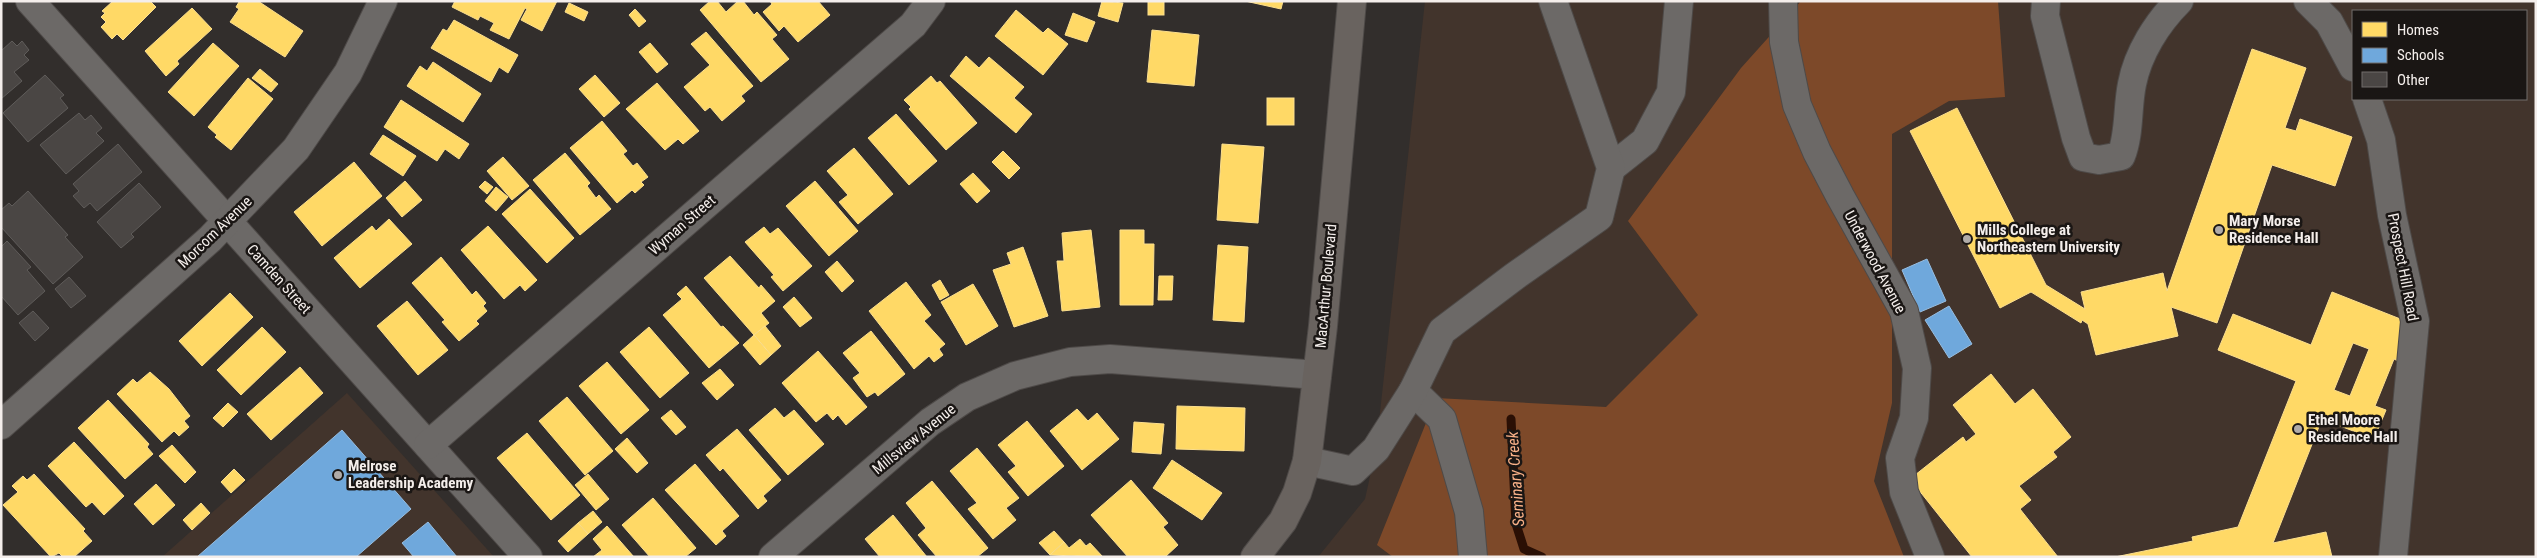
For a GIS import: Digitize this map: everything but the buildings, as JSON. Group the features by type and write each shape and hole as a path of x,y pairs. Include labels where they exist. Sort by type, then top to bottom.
{"main road":[{"name":"MacArthur Boulevard","path":"1255,557 1283,521 1298,493 1307,461 1317,376 1352,1"}],"street":[{"name":"Camden Street","path":"30,1 528,557"},
{"name":"Morcom Avenue","path":"1,425 227,222 296,149 348,73 383,1"},
{"name":"Wyman Street","path":"428,445 913,25 931,1"},
{"path":"1307,461 1353,471 1376,449 1413,391 1442,332 1515,276 1600,217 1611,168 1553,1"},
{"path":"1611,168 1645,142 1671,92 1679,1"},
{"name":"Underwood Avenue","path":"1783,1 1784,42 1797,105 1817,152 1904,311 1917,368 1914,418 1900,458 1904,492 1930,557"},
{"path":"2046,1 2045,16 2076,138 2083,157 2099,160 2121,156 2125,145 2132,83 2147,44 2164,16 2179,1"},
{"path":"2308,1 2329,22 2352,65"},
{"name":"Prospect Hill Road","path":"2367,100 2381,140 2392,215 2415,320 2393,557"},
{"name":"Millsview Avenue","path":"773,557 930,422 967,397 1015,376 1070,362 1110,359 1317,376"},
{"path":"1413,391 1442,418 1470,512 1473,557"}],"shaded area":[{"name":"Mills College at Northeastern University","path":"1425,1 2536,1 2536,557 1318,557 1365,499 1376,449"},
{"path":"1801,1 1998,1 2005,97 1949,101 1892,134 1892,403 1874,481 1904,557 1393,557 1377,545 1436,398 1606,407 1698,315 1628,221 1741,68"},
{"name":"Melrose Leadership Academy","path":"347,393 494,557 162,557"}],"waterway":[{"name":"Seminary Creek","path":"1511,419 1516,524 1524,549 1542,557"}],"place":[{"name":"Mary Morse Residence Hall","path":"2219,230"},
{"name":"Mills College at Northeastern University","path":"1967,239"},
{"name":"Ethel Moore Residence Hall","path":"2298,429"},
{"name":"Melrose Leadership Academy","path":"338,475"}]}
